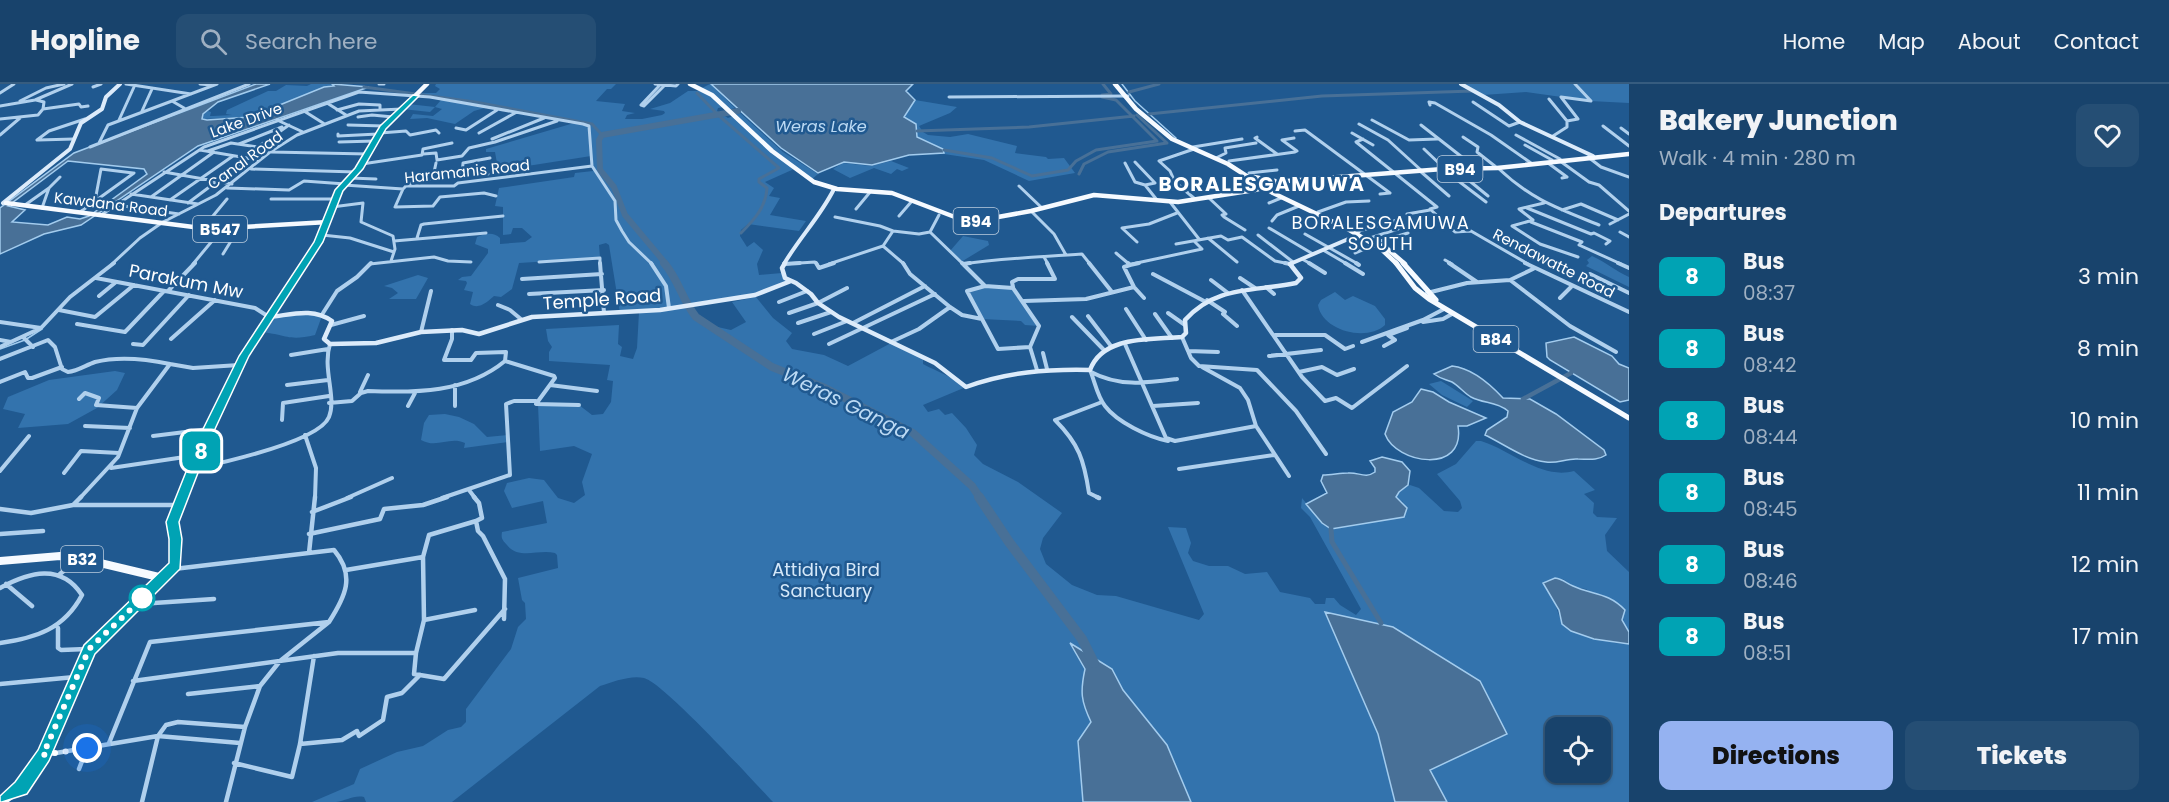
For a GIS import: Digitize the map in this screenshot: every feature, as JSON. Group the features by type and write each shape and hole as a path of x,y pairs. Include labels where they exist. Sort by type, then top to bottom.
{"main road":[{"path":"2,802 21,788 43,755 89,649 176,566 176,539 173,522 209,429 239,365 322,235 334,199 362,164 384,126 427,84"},
{"name":"B94","path":"690,84 704,89 794,168 818,183 834,189 890,193 939,215 972,221 1031,211 1096,195 1170,202 1247,191 1277,182 1445,169 1496,168 1552,160 1629,154"},
{"name":"B84","path":"1117,84 1124,96 1166,135 1229,161 1251,176 1260,186 1358,232 1400,258 1427,293 1455,313 1629,416"},
{"name":"B84","path":"1217,157 1251,176"},
{"path":"1251,176 1277,182 1274,192"},
{"path":"1251,176 1260,186"},
{"name":"B84","path":"1274,192 1281,198 1371,238 1390,256 1419,291 1452,314 1558,374"},
{"name":"Kawdana Road","path":"2,204 203,228 222,229 328,222"},
{"name":"B32","path":"0,561 60,556 79,558 163,578"}],"street":[{"path":"0,93 14,84"},
{"path":"14,104 46,88 64,84"},
{"path":"0,106 35,100 72,84"},
{"path":"93,87 101,84"},
{"path":"74,140 37,140 49,131 85,119 102,109 106,97 120,84"},
{"path":"126,84 191,94"},
{"path":"200,84 213,86"},
{"path":"99,143 107,126 217,84"},
{"path":"90,147 249,84"},
{"path":"655,84 676,86 678,84"},
{"path":"1461,84 1499,105 1520,122 1590,156 1606,170 1628,176"},
{"path":"1567,121 1578,119 1561,97 1591,101 1575,84"},
{"path":"662,85 644,106 641,105 662,85"},
{"path":"119,121 134,87"},
{"path":"142,112 152,89"},
{"name":"Lake Drive","path":"99,215 199,150 277,120 366,91 416,96"},
{"path":"416,96 589,126 592,166 615,201 616,220 629,242 655,267 666,286 671,308"},
{"path":"949,97 1124,96"},
{"path":"1549,99 1567,121 1567,127 1552,136"},
{"path":"35,100 44,102 43,110"},
{"path":"172,101 184,109"},
{"path":"1430,105 1429,102 1435,103 1491,135 1531,163"},
{"path":"1473,102 1509,126 1520,122"},
{"path":"326,103 346,115"},
{"path":"0,119 36,116 43,110 79,104 81,107 88,105"},
{"path":"337,110 368,104 380,105 380,109"},
{"name":"Canal Road","path":"0,347 25,339 41,328 58,309 120,258 140,238 163,222 226,188 270,152 304,132 346,115 380,109 402,109"},
{"path":"456,128 466,130 498,109"},
{"path":"303,111 323,123"},
{"path":"479,133 515,113"},
{"path":"358,117 372,115 393,117"},
{"path":"0,135 21,117"},
{"path":"492,139 544,118"},
{"path":"2,204 66,153 85,119"},
{"path":"277,120 304,132"},
{"path":"362,164 423,154 436,153 438,160 462,156 469,148 495,142 560,120"},
{"path":"1372,120 1409,140 1437,139"},
{"path":"1359,124 1388,140 1449,196"},
{"path":"208,151 231,143 258,147 289,125"},
{"path":"239,144 289,125"},
{"path":"348,125 384,126"},
{"path":"1421,125 1476,168"},
{"path":"1603,126 1629,147"},
{"path":"1621,128 1629,134"},
{"path":"339,142 406,131 410,135 436,130 439,133"},
{"path":"1295,131 1305,130 1389,193 1380,194"},
{"path":"1352,132 1373,145"},
{"path":"338,134 338,136 377,136"},
{"path":"1516,135 1559,160 1589,182 1599,185 1629,213 1610,224"},
{"path":"1257,137 1255,138 1277,154"},
{"path":"1463,137 1478,147 1477,152 1519,188 1544,203 1599,225"},
{"path":"1229,161 1297,152 1282,140 1294,138"},
{"path":"1196,200 1175,182 1170,171 1159,161 1193,148 1242,139"},
{"path":"1363,139 1356,142 1396,174"},
{"path":"423,154 423,149 452,143"},
{"path":"1217,157 1226,153 1225,148 1256,143"},
{"path":"1525,146 1552,160"},
{"path":"1424,149 1486,202"},
{"path":"199,150 259,160"},
{"path":"151,197 214,152"},
{"path":"270,152 368,154"},
{"path":"170,200 233,156"},
{"path":"188,203 248,158"},
{"path":"462,176 463,163 490,158"},
{"path":"1545,161 1567,177 1562,178"},
{"path":"1125,164 1135,182 1145,185 1156,182 1135,162"},
{"path":"433,178 436,163"},
{"name":"Haramanis Road","path":"346,182 404,188 454,186 458,183 592,166"},
{"path":"250,168 356,172"},
{"path":"79,212 134,173 101,169 94,201"},
{"path":"1455,169 1488,196"},
{"path":"1251,176 1277,170"},
{"path":"163,172 232,184"},
{"path":"488,174 416,180 404,188 395,207 435,206 440,197 484,193 496,196"},
{"name":"Rendawatte Road","path":"1396,174 1416,194 1437,207 1431,209 1455,232 1471,231 1533,268 1629,312"},
{"path":"24,206 60,177"},
{"path":"226,188 291,190 304,181 346,182 376,179"},
{"path":"1145,185 1157,201"},
{"path":"1019,186 1043,208"},
{"path":"42,208 49,188"},
{"path":"834,189 821,215 796,243 783,264 782,274 807,291 831,312 935,363 966,387 992,378 1047,369 1091,371 1124,384 1177,379"},
{"path":"856,209 872,190"},
{"path":"131,194 198,204"},
{"path":"1209,198 1226,214 1222,215 1224,217 1245,230"},
{"path":"1269,203 1281,198"},
{"path":"203,228 227,199"},
{"path":"271,199 334,199"},
{"path":"899,216 912,201"},
{"path":"1318,212 1338,204 1370,201"},
{"path":"1170,202 1199,239"},
{"path":"332,207 363,203 361,222 391,233 394,241 391,261"},
{"path":"1531,222 1533,220 1519,210 1544,203"},
{"path":"1562,210 1581,204 1618,219"},
{"path":"115,205 179,214"},
{"path":"1272,221 1277,215 1299,206"},
{"path":"1526,207 1591,234 1593,232 1610,241 1606,244"},
{"path":"1407,214 1431,209"},
{"path":"1031,211 1054,234 1066,255"},
{"path":"1137,242 1122,228 1149,224 1177,213"},
{"path":"417,238 421,225 424,224 474,215 503,216"},
{"path":"930,232 939,215"},
{"path":"835,217 894,231 919,234 930,232"},
{"path":"1176,244 1221,236 1228,240 1244,237 1275,261 1291,263 1330,247 1358,232 1397,220"},
{"path":"1578,257 1540,244 1512,226 1531,222 1582,242 1579,244 1629,268"},
{"path":"223,254 239,228"},
{"path":"1269,228 1313,254"},
{"path":"76,324 124,332 166,290 186,275 222,229"},
{"path":"1371,238 1398,229"},
{"path":"783,264 815,262 819,268 883,246 894,231"},
{"path":"930,232 985,286"},
{"path":"1620,232 1629,237"},
{"path":"394,241 486,233"},
{"path":"1355,253 1376,243 1408,233"},
{"path":"1305,234 1359,265"},
{"path":"322,235 350,238 394,252"},
{"path":"1256,426 1163,441 1109,411 1102,402 1091,371 1091,361 1103,349 1111,346 1182,337 1186,333 1185,325 1188,315 1206,300 1242,290 1290,285 1301,280 1291,263 1258,235"},
{"path":"1208,238 1237,262"},
{"path":"1144,298 1134,286 1124,267 1202,249 1194,241"},
{"path":"883,246 950,307 962,315 982,320"},
{"path":"1323,250 1363,274"},
{"path":"1116,253 1130,265"},
{"path":"963,264 997,259 1012,260 1082,254 1112,292"},
{"path":"323,313 337,291 357,278 371,263 434,257 448,261 471,262"},
{"path":"1037,370 1030,347 1040,329 1013,288 1012,282 1018,279 1054,279 1044,257"},
{"path":"538,262 600,258 603,274 604,313"},
{"path":"1302,259 1325,273"},
{"path":"1444,260 1477,283"},
{"path":"1427,293 1477,283 1510,280 1533,268"},
{"path":"522,279 603,274"},
{"path":"1153,274 1206,300 1225,312 1223,314 1237,326"},
{"path":"1590,274 1629,293"},
{"name":"Parakum Mw","path":"95,278 255,308 268,317"},
{"path":"1240,278 1255,288"},
{"path":"1211,279 1228,293"},
{"path":"1510,280 1570,326 1616,352"},
{"name":"Temple Road","path":"329,347 376,343 421,332 452,330 479,334 538,316 671,308 715,302 755,295 791,281"},
{"path":"99,296 116,282"},
{"path":"58,309 95,317 134,285"},
{"path":"814,334 850,322 925,286"},
{"path":"1013,288 985,286 967,291 999,350 1030,347"},
{"path":"1023,301 1086,299 1134,286"},
{"path":"1266,287 1274,294"},
{"path":"1560,298 1571,287"},
{"path":"789,313 818,303 847,288"},
{"path":"529,294 604,290"},
{"path":"1242,290 1299,372 1325,401 1336,398 1352,408 1407,366"},
{"path":"421,332 431,291"},
{"path":"779,303 807,291"},
{"path":"133,344 143,345 190,294"},
{"path":"829,344 935,294"},
{"path":"171,339 216,300"},
{"path":"498,305 510,310 522,320"},
{"path":"1199,305 1206,310"},
{"path":"891,343 920,329 950,307"},
{"path":"1126,309 1146,340"},
{"path":"1362,342 1424,320 1444,309"},
{"path":"193,469 254,455 287,444 329,419 326,362 329,347 324,339 332,321 323,313 313,312 268,317"},
{"path":"798,323 831,312"},
{"path":"1167,313 1185,325"},
{"path":"1155,314 1172,338"},
{"path":"1384,346 1395,340 1388,335 1426,321 1446,318 1452,314"},
{"path":"330,325 364,316"},
{"path":"1088,316 1111,346"},
{"path":"1072,318 1103,349"},
{"path":"0,322 41,328"},
{"path":"329,403 352,400 368,391 415,393 455,385 488,375 505,361 506,352 476,353 471,360 444,360 452,339 452,330"},
{"path":"1275,335 1323,334 1345,349 1353,346"},
{"path":"1182,337 1194,362 1244,392 1248,399 1249,415 1289,476"},
{"path":"25,339 33,347"},
{"path":"0,340 12,342"},
{"path":"0,359 48,340 56,346 62,367 66,372 73,372 84,366 114,359 149,360 193,368 239,365"},
{"path":"1125,344 1166,438 1170,441"},
{"path":"291,355 329,347"},
{"path":"1269,356 1321,350"},
{"path":"1188,351 1218,352"},
{"path":"1043,353 1047,369"},
{"path":"505,361 554,376 555,378 536,401"},
{"path":"73,505 110,468 119,453 137,408 170,364"},
{"path":"1199,366 1257,370 1296,411 1326,454"},
{"path":"0,382 25,372 28,378 32,378 62,367"},
{"path":"1299,372 1322,367 1337,375 1354,369"},
{"path":"361,393 368,375"},
{"path":"287,385 328,380"},
{"path":"455,385 455,406"},
{"path":"549,385 597,391"},
{"path":"79,399 88,392 99,398 96,405 137,408"},
{"path":"408,406 415,393"},
{"path":"282,420 283,403 329,396"},
{"path":"309,534 380,519 384,509 423,505 510,475 506,404 514,401 536,401 538,405 579,405"},
{"path":"1099,498 1089,493 1085,468 1072,437 1055,420 1102,402"},
{"path":"1153,406 1198,403"},
{"path":"85,426 130,428"},
{"path":"153,436 209,429"},
{"path":"305,435 316,468 309,553"},
{"path":"0,471 29,436"},
{"path":"64,473 81,451 119,453"},
{"path":"110,468 200,454"},
{"path":"1179,469 1274,455"},
{"path":"312,512 392,478"},
{"path":"469,489 482,511 483,518 429,535 423,557 424,620 416,653 414,674 444,679 505,609"},
{"path":"0,509 32,513 73,505 179,505"},
{"path":"476,521 478,531 483,536 505,579 504,619"},
{"path":"0,534 43,531"},
{"path":"173,569 334,550 346,570 347,588 329,622 280,661 260,686 234,763 226,802"},
{"path":"346,570 423,557"},
{"path":"60,574 79,558"},
{"path":"0,588 22,577 45,573 60,574 77,584 82,595 76,609 58,628 40,636 0,643"},
{"path":"6,584 32,606"},
{"path":"135,604 214,599"},
{"path":"424,620 475,610"},
{"path":"109,743 150,642 329,622"},
{"path":"58,628 58,648 61,650 89,649"},
{"path":"133,681 338,653 416,653"},
{"path":"234,763 292,777 300,744 314,656"},
{"path":"300,744 342,740 357,731 359,736 368,731 383,720 387,697 402,693 420,675"},
{"path":"0,684 75,677"},
{"path":"188,694 260,686"},
{"path":"142,802 158,736 166,725 178,722 245,727"},
{"path":"43,755 158,736 240,743"},
{"path":"79,769 87,748"}],"green space":[{"path":"334,84 250,117 202,119 203,114 208,111 211,112 210,116 232,115 226,114 227,110 286,85 307,86"},
{"name":"Attidiya Bird Sanctuary","path":"436,84 616,84 611,89 607,89 596,101 625,104 622,111 635,113 627,115 625,119 642,119 662,115 664,111 650,109 670,103 688,91 706,91 702,88 710,84 735,108 728,110 724,107 718,108 717,111 728,118 740,113 783,152 818,174 811,180 794,169 765,182 774,188 769,196 780,198 770,215 806,221 799,231 748,224 741,230 740,236 747,247 754,242 763,250 757,264 759,275 782,273 788,281 772,290 687,306 691,312 706,323 731,330 746,322 732,302 756,297 773,318 792,333 786,341 792,349 824,355 848,366 891,343 923,359 923,364 961,383 966,387 923,405 928,412 939,409 945,415 952,413 977,445 974,455 983,464 1018,482 1062,513 1043,538 1040,549 1046,564 1072,585 1097,595 1116,596 1199,620 1204,614 1168,527 1186,528 1191,543 1188,553 1193,561 1209,566 1228,566 1245,574 1267,572 1280,592 1310,598 1315,604 1325,604 1326,598 1334,598 1340,605 1356,615 1361,609 1310,517 1301,508 1302,498 1322,523 1332,529 1404,517 1403,502 1396,498 1399,492 1410,485 1419,488 1444,511 1458,512 1462,508 1460,501 1437,474 1456,464 1476,441 1492,445 1538,468 1562,473 1574,471 1595,490 1584,494 1594,503 1593,513 1597,517 1617,518 1605,535 1607,551 1629,572 1629,632 1624,626 1623,617 1586,589 1573,587 1563,579 1545,587 1552,595 1562,624 1615,643 1629,644 1629,802 1447,802 1429,770 1325,613 1378,734 1395,802 1191,802 1167,745 1123,690 1112,669 1071,645 1085,669 1083,696 1091,722 1078,741 1083,802 773,802 670,697 644,678 633,677 600,686 452,802 366,802 364,797 353,797 336,802 312,802 354,784 360,769 397,752 423,746 448,730 461,727 466,722 466,709 511,649 518,627 526,619 525,603 522,600 518,578 558,568 555,553 517,552 503,540 502,532 547,523 543,501 512,508 504,491 507,483 529,478 544,480 558,498 574,503 585,495 582,482 592,454 574,446 540,451 538,405 579,405 592,415 603,414 611,402 613,381 607,380 610,365 549,361 549,352 552,347 548,341 546,329 619,325 618,344 622,347 620,356 633,359 637,348 639,312 620,313 609,245 606,243 599,245 600,258 519,263 512,289 501,297 494,296 480,306 470,304 473,292 464,290 466,281 458,280 471,276 488,253 488,249 475,244 477,237 494,234 500,238 500,244 525,242 532,237 522,228 513,228 511,234 503,235 503,207 495,206 499,188 574,177 575,173 593,171 591,156 521,167 517,164 513,168 498,169 495,152 486,152 486,149 574,123 488,107 474,111 455,124 427,118 410,119 413,114 433,116 442,109 435,107 441,100 416,96 419,93 436,93 440,89 435,86"},
{"path":"1461,84 1629,84 1629,103 1590,101 1526,92 1483,95"},
{"path":"915,100 957,107 950,113 919,126 928,135 950,137 968,134 1017,146 1015,153 1048,159 1064,158 1075,173 1029,181 984,160 944,154 943,149 917,137 913,122 904,117"},
{"path":"408,104 435,107 430,112 402,109"},
{"path":"891,161 909,168 902,171 897,169 891,174 874,168 850,178 833,169 843,163 871,166"},
{"path":"963,236 988,241 989,245 961,262 950,251"},
{"path":"1592,256 1629,277 1629,287 1586,266 1589,263 1587,260"},
{"path":"418,275 428,278 416,299 389,299 398,293 384,286"},
{"path":"1013,288 1039,326 1025,325 1021,321 982,319 968,294 970,289"},
{"path":"1335,292 1345,300 1353,296 1375,306 1385,319 1385,325 1368,333 1346,331 1336,327 1321,314 1318,305 1321,300"},
{"path":"323,313 315,335 291,337 258,332 269,317"},
{"path":"115,371 125,373 117,390 97,408 68,424 18,428 25,414 3,409 8,397 49,380"},
{"path":"1441,381 1473,401 1467,407 1442,395 1429,384"},
{"path":"445,414 474,424 487,437 508,435 508,442 464,448 465,443 459,441 432,443 421,440 424,423 429,415"}],"water":[{"path":"256,84 270,84 218,102 203,114 202,119 250,117 324,87 334,86 332,84 369,87 198,146 81,225 44,234 0,254 0,208 74,153","holes":["68,161 144,169 147,174 89,216 80,219 67,217 48,225 12,222 25,210 8,206"]},
{"name":"Weras Lake","path":"711,84 913,84 906,91 915,100 904,117 916,124 917,137 943,149 944,153 909,155 872,165 844,162 818,173 781,148"},
{"path":"1574,337 1612,356 1619,364 1629,368 1629,400 1620,402 1547,357 1546,343"},
{"path":"1452,366 1466,370 1480,378 1503,398 1530,399 1556,414 1604,450 1606,455 1596,459 1538,461 1485,435 1487,430 1507,417 1508,411 1471,397 1452,382 1434,374"},
{"path":"1421,389 1433,392 1449,402 1486,418 1467,426 1458,426 1458,442 1452,452 1441,458 1429,460 1415,458 1392,444 1385,434 1393,412 1412,402"},
{"path":"1382,457 1402,462 1410,471 1408,485 1396,497 1407,508 1404,517 1331,529 1322,523 1306,504 1327,493 1321,481 1323,475 1371,474 1375,472 1375,468 1370,461"},
{"path":"1555,578 1619,604 1625,610 1622,620 1629,632 1629,644 1594,639 1571,631 1562,624 1559,610 1543,583"},
{"path":"1325,612 1393,627 1480,681 1507,734 1430,770 1447,802 1395,802 1378,734"},
{"path":"1070,643 1112,669 1123,690 1167,745 1191,802 1083,802 1078,741 1091,722 1082,696 1085,669"}],"waterway":[{"path":"1102,95 1111,94 1103,84"},
{"path":"1122,84 1135,101 1176,138"},
{"path":"1129,92 1159,84"},
{"path":"364,87 475,102 592,124 602,135"},
{"path":"1149,114 1322,96 1473,91"},
{"path":"697,93 717,114 779,168 759,179 759,182 767,188 766,195 755,218 741,233"},
{"path":"1102,97 1116,100 1132,116"},
{"name":"Weras Ganga","path":"666,264 625,215 614,187 600,170 599,140 602,135 738,111"},
{"path":"1079,174 1084,164 1108,152 1167,143 1137,115"},
{"path":"917,131 1029,127 1132,116"},
{"path":"944,150 992,158 1032,176 1068,170 1076,161 1096,150 1157,141 1132,116"},
{"name":"Weras Ganga","path":"664,263 696,317 772,367 825,388 913,433 972,486 980,498"},
{"path":"0,349 25,340 42,329"},
{"path":"1523,399 1571,373"},
{"name":"Weras Ganga","path":"979,497 1009,542 1082,639 1094,663"},
{"path":"1331,529 1332,542 1381,623"}],"bus line":[{"name":"8","path":"2,802 21,788 43,755 89,649 176,566 176,539 173,522 226,391 258,332 318,242 339,190 366,159 378,134 416,96"}],"district":[{"name":"BORALESGAMUWA","path":"1262,184"},
{"name":"BORALESGAMUWA SOUTH","path":"1381,232"}],"route":[{"path":"87,748 43,755 89,649 148,593 142,598"}]}
